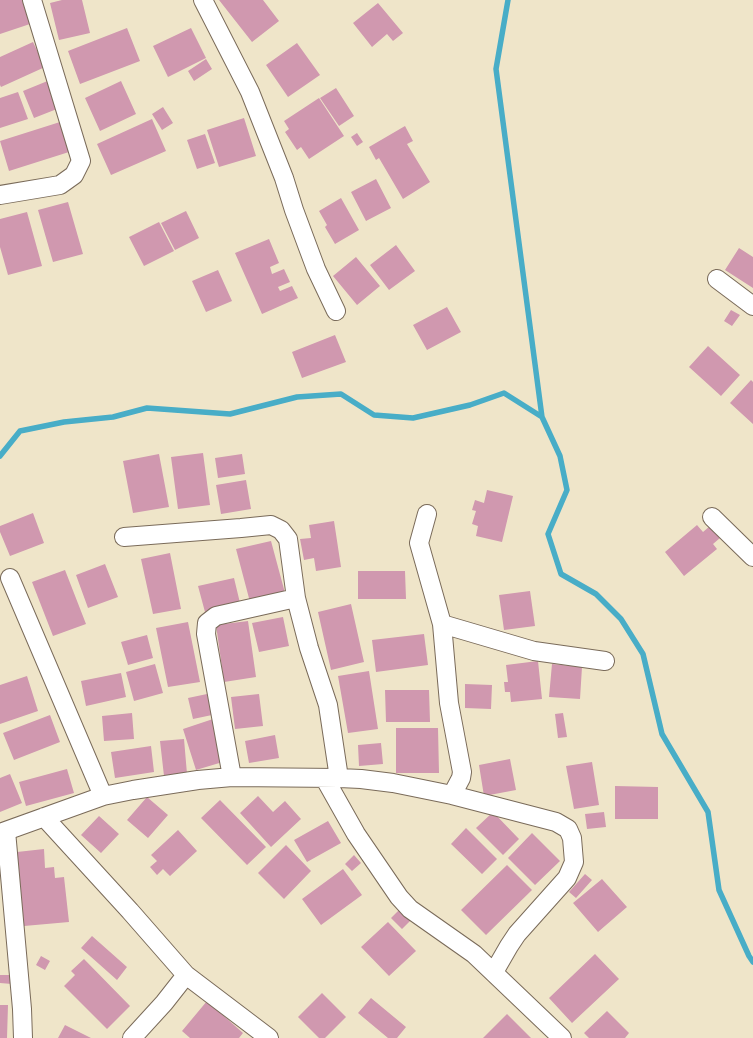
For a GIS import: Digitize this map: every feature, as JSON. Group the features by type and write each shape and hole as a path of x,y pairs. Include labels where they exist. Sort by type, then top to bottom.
{"street":[{"path":"0,195 60,185 74,175 81,161 32,0"},
{"path":"203,0 250,92 284,178 316,269 336,311"},
{"path":"717,279 753,306"},
{"path":"426,514 420,543 442,624 449,703 462,772 461,778 452,794"},
{"path":"712,517 753,557"},
{"path":"124,537 271,525 281,530 288,539 296,598 309,648 328,705 332,778 356,834 399,897 410,909 474,954 562,1038"},
{"path":"10,578 103,796"},
{"path":"232,777 206,634 207,622 216,616 296,598"},
{"path":"442,624 534,651 605,660"},
{"path":"23,1038 22,1009 3,832 103,796 198,780 232,777 332,778 361,779 393,783 452,794 556,822 568,829 572,838 574,862 567,878 508,946 494,972"},
{"path":"44,817 125,905 186,975 269,1038"},
{"path":"132,1038 164,1003 186,975"}],"building":[{"path":"0,0 22,0 30,24 0,34"},
{"path":"62,0 82,0 90,33 59,40 50,3"},
{"path":"219,0 263,0 279,21 252,42"},
{"path":"378,3 403,33 393,41 387,34 372,47 353,23"},
{"path":"127,28 140,61 80,84 68,51"},
{"path":"191,28 206,58 168,77 153,46"},
{"path":"33,42 45,67 1,87 0,57"},
{"path":"297,43 320,75 288,97 266,65"},
{"path":"206,59 212,69 194,81 188,71"},
{"path":"50,80 62,107 34,118 23,91"},
{"path":"121,81 136,114 100,131 85,98"},
{"path":"336,88 354,116 339,126 320,98"},
{"path":"18,92 28,119 0,128 0,98"},
{"path":"319,98 344,136 309,159 301,147 297,150 285,132 289,129 284,121"},
{"path":"163,107 173,123 162,130 152,114"},
{"path":"244,118 256,156 219,167 207,130"},
{"path":"152,119 166,151 111,175 97,144"},
{"path":"60,122 69,152 9,171 0,141"},
{"path":"405,126 413,141 407,144 430,182 403,199 379,158 376,160 369,147"},
{"path":"357,133 363,142 357,146 351,137"},
{"path":"205,134 215,163 197,169 187,140"},
{"path":"376,179 391,208 366,221 351,192"},
{"path":"341,198 359,230 335,244 325,227 327,225 319,211"},
{"path":"68,202 83,254 53,262 38,210"},
{"path":"186,211 199,238 175,250 161,223"},
{"path":"27,212 42,266 8,275 0,247 0,219"},
{"path":"159,222 174,251 144,266 129,237"},
{"path":"269,239 279,263 270,267 272,274 284,269 290,282 278,287 280,291 292,286 298,298 262,314 235,253"},
{"path":"396,245 415,271 389,290 370,265"},
{"path":"739,248 753,257 753,288 725,270"},
{"path":"356,257 380,286 357,305 333,276"},
{"path":"218,270 232,301 206,312 192,281"},
{"path":"447,307 461,332 427,350 413,325"},
{"path":"731,310 740,315 732,326 724,321"},
{"path":"335,335 346,362 302,378 292,352"},
{"path":"708,346 740,375 721,396 689,367"},
{"path":"751,380 753,382 753,424 730,403"},
{"path":"203,453 210,505 178,509 171,457"},
{"path":"159,454 169,507 133,513 123,461"},
{"path":"242,454 245,474 218,478 215,458"},
{"path":"246,480 251,509 221,514 216,485"},
{"path":"487,490 513,496 502,542 476,536 478,526 472,524 476,511 472,510 475,500 484,503"},
{"path":"33,513 44,543 10,556 0,532 0,526"},
{"path":"334,521 341,567 316,571 314,558 304,560 300,539 311,538 309,525"},
{"path":"697,525 703,532 710,526 720,538 713,544 717,549 684,576 665,552"},
{"path":"271,541 285,593 250,602 236,549"},
{"path":"170,553 181,609 153,614 141,559"},
{"path":"105,564 118,597 88,608 76,575"},
{"path":"65,570 86,624 53,636 32,582"},
{"path":"358,571 405,571 406,599 358,599"},
{"path":"234,578 240,603 205,612 198,586"},
{"path":"530,591 535,626 504,630 499,595"},
{"path":"351,604 364,662 331,670 318,612"},
{"path":"283,617 289,646 259,652 252,623"},
{"path":"248,621 256,677 224,682 216,625"},
{"path":"188,622 200,682 168,687 156,628"},
{"path":"424,634 428,665 376,672 372,640"},
{"path":"147,635 153,658 128,665 121,642"},
{"path":"538,661 542,699 511,702 510,692 505,692 504,682 508,682 506,665"},
{"path":"155,664 163,693 134,701 126,672"},
{"path":"552,664 582,667 580,699 549,697"},
{"path":"369,671 378,729 348,733 338,676"},
{"path":"121,673 126,697 86,706 81,681"},
{"path":"27,676 38,711 0,724 0,685"},
{"path":"465,684 492,685 491,709 465,708"},
{"path":"385,690 429,690 430,722 386,722"},
{"path":"207,694 212,715 193,719 188,698"},
{"path":"259,694 263,726 235,729 231,697"},
{"path":"132,713 134,739 104,741 102,716"},
{"path":"563,713 567,737 558,738 555,714"},
{"path":"50,715 60,742 14,760 3,733"},
{"path":"213,719 226,761 196,770 183,729"},
{"path":"396,728 438,728 439,773 396,773"},
{"path":"275,735 279,758 249,763 245,741"},
{"path":"184,739 187,774 164,776 160,741"},
{"path":"381,743 383,764 359,766 358,745"},
{"path":"151,746 154,772 115,778 111,752"},
{"path":"510,759 516,790 484,796 479,765"},
{"path":"592,762 599,805 574,809 566,766"},
{"path":"67,769 74,793 26,806 19,782"},
{"path":"10,774 22,803 0,812 0,778"},
{"path":"615,786 658,787 658,819 615,819"},
{"path":"258,796 273,812 285,801 301,819 271,847 240,813"},
{"path":"147,797 168,815 148,838 127,820"},
{"path":"220,800 266,847 247,865 201,818"},
{"path":"493,812 519,839 503,855 476,828"},
{"path":"604,812 606,827 587,829 585,814"},
{"path":"99,816 119,834 101,853 81,835"},
{"path":"328,821 341,843 307,862 294,840"},
{"path":"466,828 497,859 482,874 451,844"},
{"path":"178,830 197,851 170,876 163,869 157,875 150,867 157,861 151,855"},
{"path":"532,833 560,861 535,885 508,858"},
{"path":"286,845 311,871 284,899 258,873"},
{"path":"44,849 45,868 54,867 55,878 64,877 69,922 24,926 17,852"},
{"path":"354,855 361,863 352,871 345,864"},
{"path":"507,865 532,890 486,935 461,910"},
{"path":"343,869 362,895 321,925 302,899"},
{"path":"585,874 592,880 576,898 569,892"},
{"path":"602,879 627,907 598,932 573,903"},
{"path":"400,909 411,920 402,929 391,918"},
{"path":"388,922 416,951 389,976 361,947"},
{"path":"92,936 127,967 117,980 81,948"},
{"path":"595,954 619,979 572,1023 549,998"},
{"path":"41,956 50,961 45,970 36,965"},
{"path":"84,959 130,1006 107,1029 64,986 75,975 71,971"},
{"path":"0,975 12,975 12,984 0,983"},
{"path":"322,993 346,1017 325,1038 319,1038 298,1017"},
{"path":"371,998 406,1027 397,1038 388,1038 358,1013"},
{"path":"207,1001 243,1033 239,1038 190,1038 182,1031"},
{"path":"0,1005 8,1005 7,1038 0,1038"},
{"path":"607,1011 629,1033 625,1038 589,1038 584,1033"},
{"path":"507,1014 531,1038 483,1038"},
{"path":"65,1025 91,1038 58,1038"}],"waterway":[{"path":"508,0 496,69 542,417"},
{"path":"0,456 20,431 64,422 113,417 147,408 230,414 297,397 341,394 374,415 413,418 470,405 504,393 542,417 560,456 567,490 548,534 561,574 596,594 621,619 643,654 662,734 708,812 719,890 753,962"}]}
